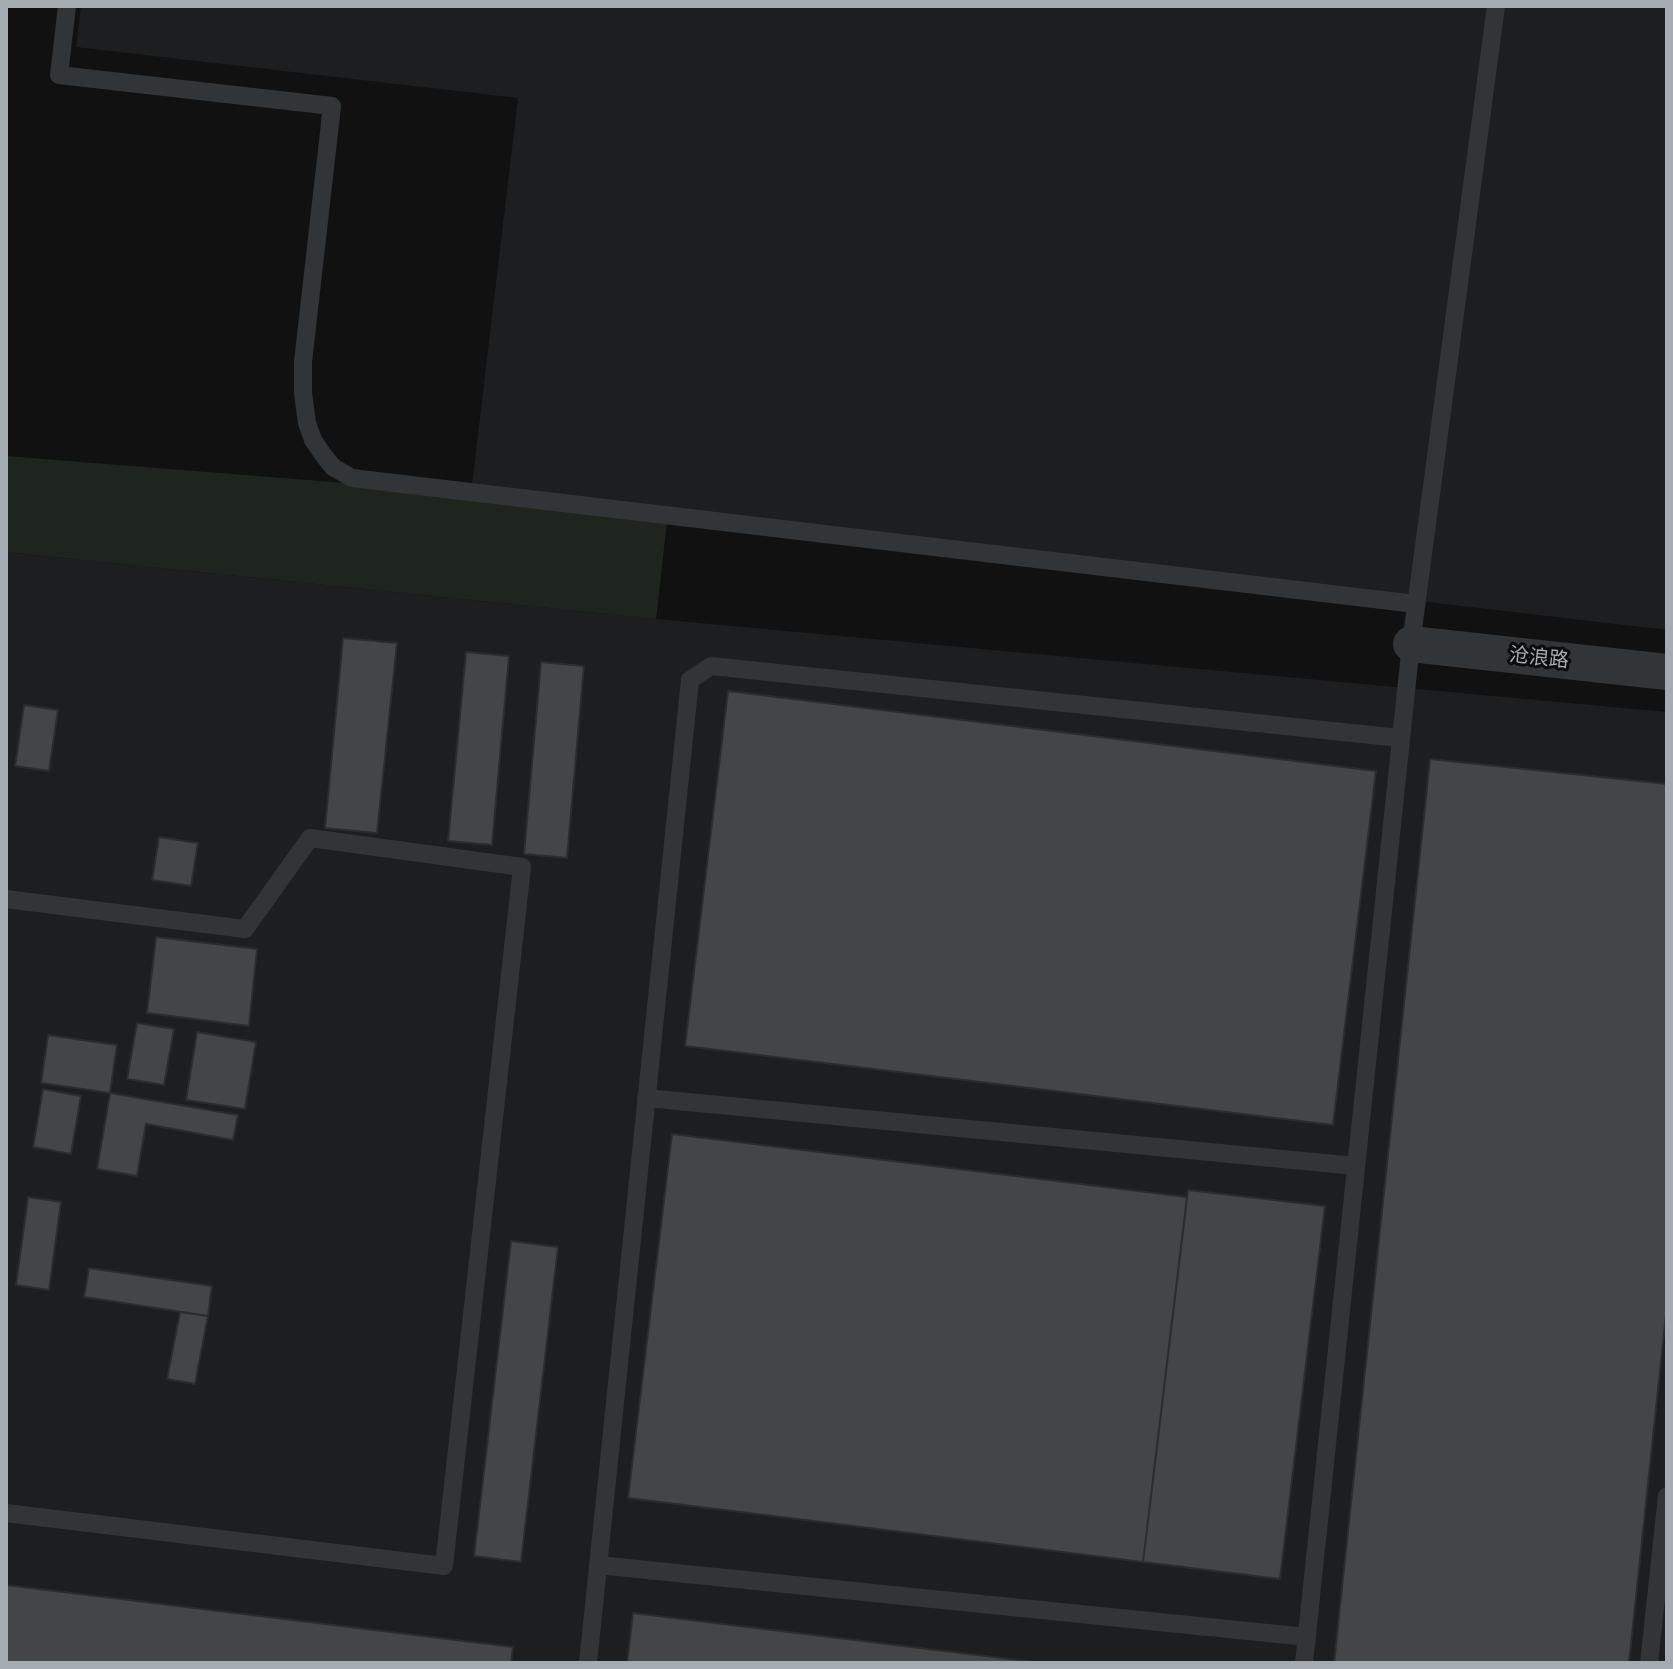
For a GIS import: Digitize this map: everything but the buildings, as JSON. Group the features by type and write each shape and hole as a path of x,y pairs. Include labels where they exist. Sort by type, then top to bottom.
{"street":[{"name":"沧浪路","path":"1411,644 1667,672"}],"lane":[{"path":"67,6 59,75 332,106 303,362 303,393 313,440 333,467 352,478 1416,604"},
{"path":"1304,1663 1400,738 1496,6"},
{"path":"588,1663 690,680 711,666 1400,738"},
{"path":"6,899 245,929 310,838 522,867 444,1566 6,1513"},
{"path":"646,1098 1356,1166"},
{"path":"1649,1663 1667,1496"},
{"path":"598,1565 1307,1637"}],"shaded area":[{"path":"81,6 1667,6 1667,630 668,513 471,493 518,98 76,47"},
{"path":"6,456 471,493 668,513 656,619 6,552"},
{"path":"6,552 656,619 1667,712 1667,1663 6,1663"}]}
